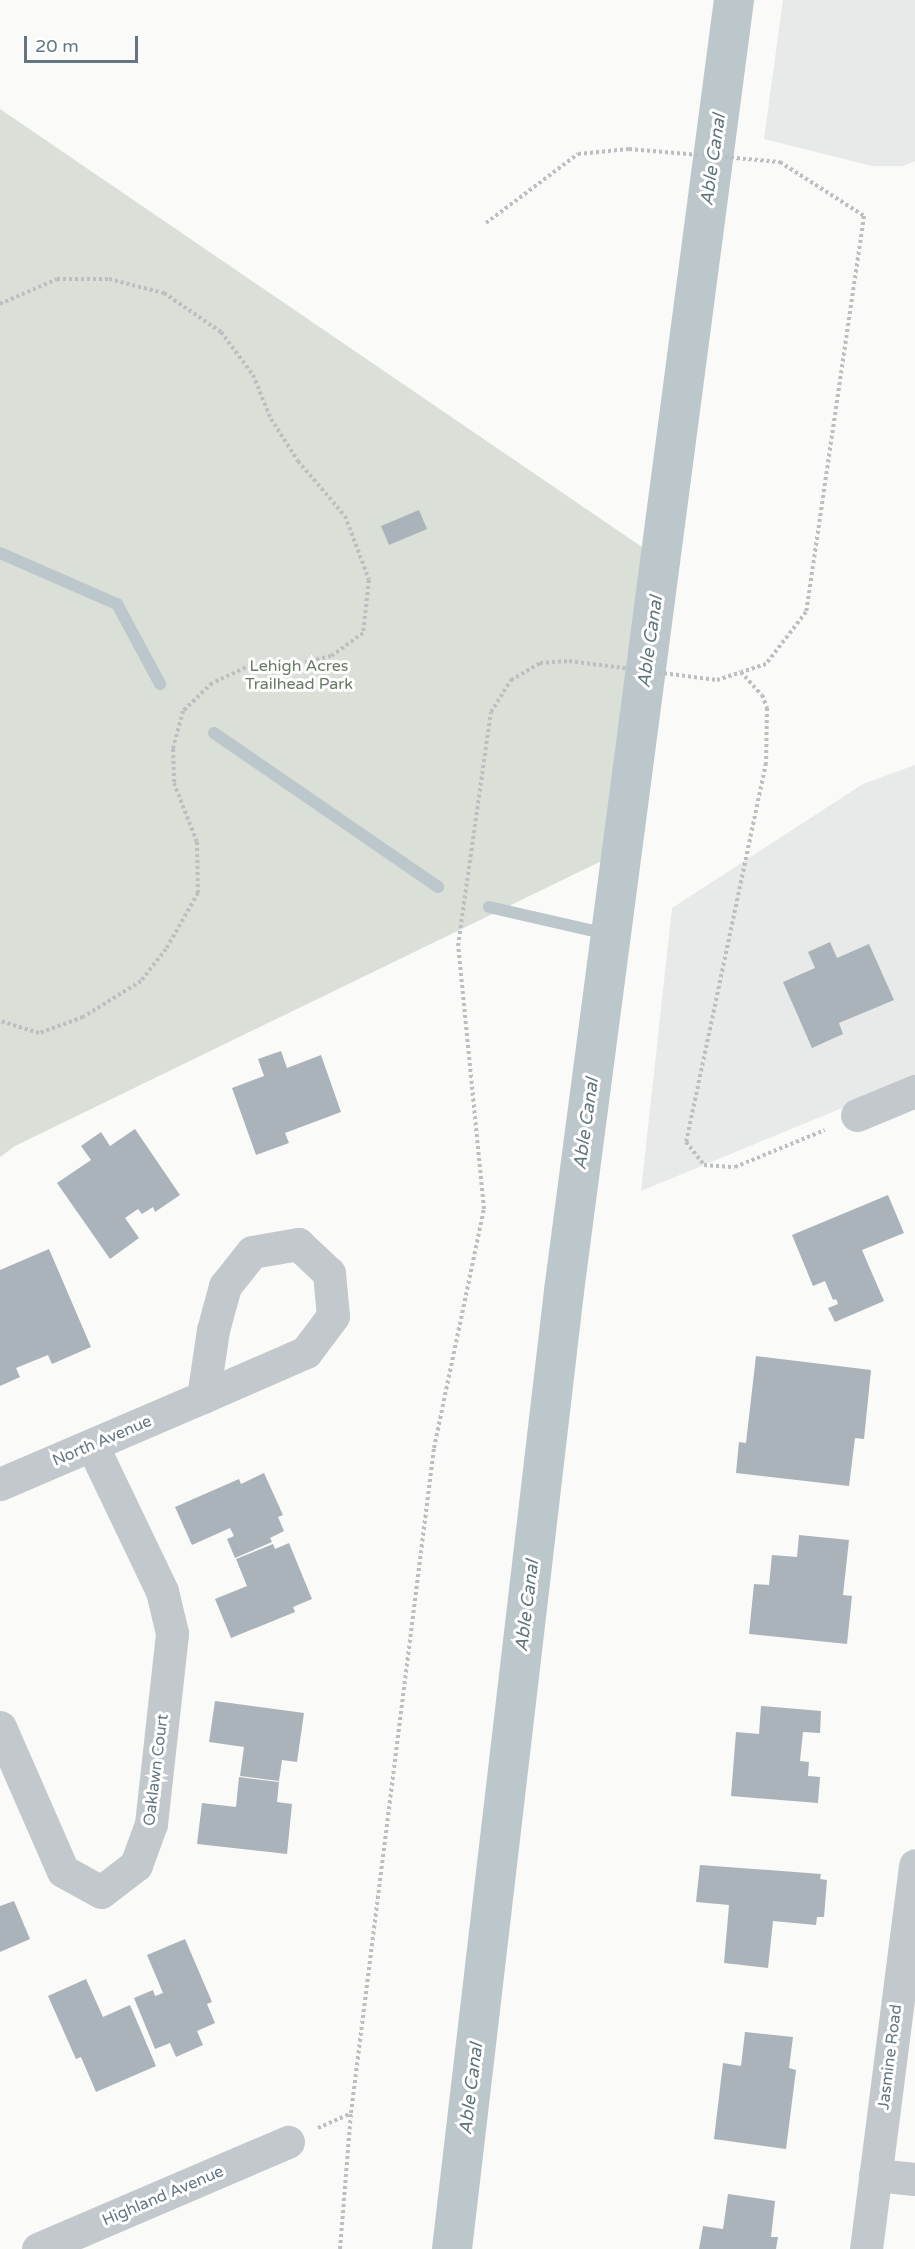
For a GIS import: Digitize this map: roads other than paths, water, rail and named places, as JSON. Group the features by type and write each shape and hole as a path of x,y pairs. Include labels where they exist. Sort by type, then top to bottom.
{"street":[{"path":"857,1115 915,1091"},
{"name":"North Avenue","path":"0,1484 92,1445 203,1397 306,1352 333,1316 329,1273 298,1244 252,1252 225,1286 213,1330 203,1397"},
{"name":"Oaklawn Court","path":"0,1727 63,1871 101,1892 136,1865 152,1824 172,1633 162,1591 92,1445"},
{"name":"Jasmine Road","path":"866,2249 915,1865"},
{"name":"Highland Avenue","path":"38,2249 288,2142"},
{"path":"875,2175 915,2179"}],"waterway":[{"name":"Able Canal","path":"452,2249 564,1291 734,0"},
{"path":"0,553 117,604 160,684"},
{"path":"214,733 438,887"},
{"path":"489,907 611,935"}],"park label":[{"name":"Lehigh Acres Trailhead Park","path":"299,675"}]}
